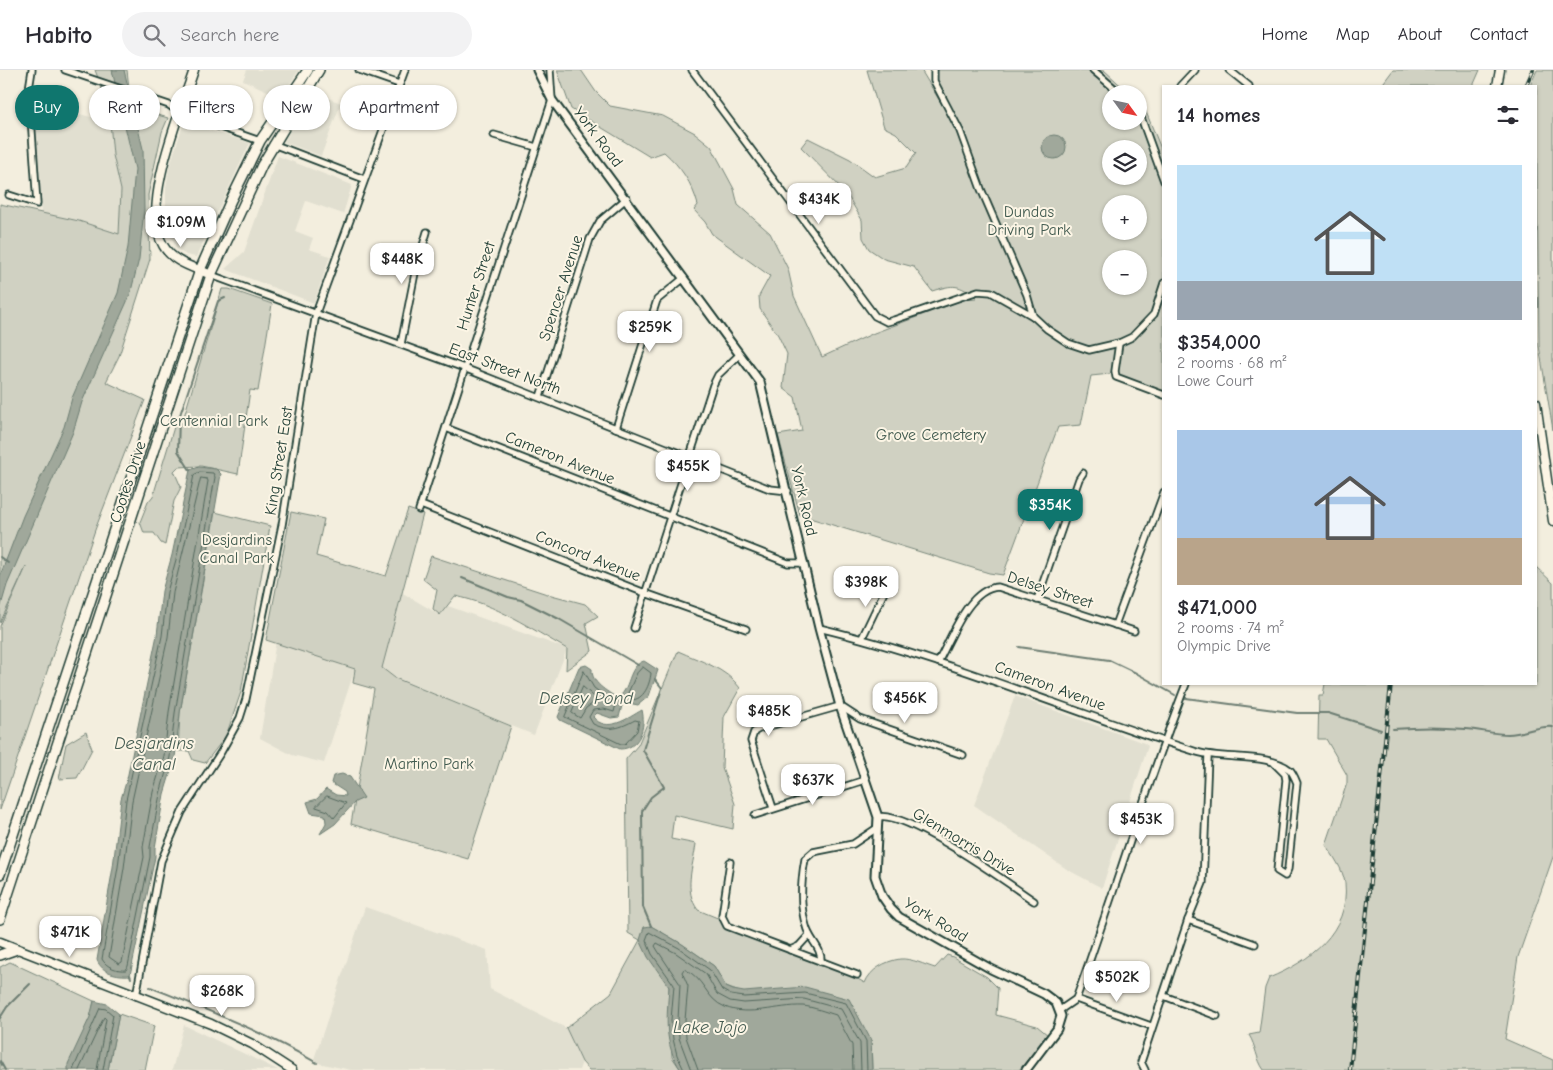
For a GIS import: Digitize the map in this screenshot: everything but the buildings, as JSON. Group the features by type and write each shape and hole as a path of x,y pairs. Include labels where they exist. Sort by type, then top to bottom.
{"main road":[{"path":"189,85 194,70"},
{"name":"Cootes Drive","path":"0,874 200,270 230,200 260,141 308,70"},
{"name":"Cootes Drive","path":"0,919 211,275 273,144 319,70"},
{"path":"1497,83 1500,70"},
{"path":"175,130 159,179 157,220 164,247 181,263 211,275"},
{"path":"260,141 262,165"},
{"path":"1537,410 1553,521"},
{"path":"0,942 211,1024 252,1044 292,1070"},
{"path":"0,954 17,949"}],"street":[{"path":"10,195 37,204 29,89 32,70"},
{"path":"68,70 170,106"},
{"path":"359,70 399,84"},
{"name":"King Street East","path":"136,996 165,852 182,812 222,752 240,718 246,699 282,525 316,314 405,70"},
{"name":"York Road","path":"537,70 552,100 627,198 756,374 764,390 819,628 840,706 878,817 875,876 882,896 899,917 991,969 1052,998 1060,1010"},
{"path":"550,70 552,100"},
{"path":"692,70 875,316 887,322 975,291 991,292 1033,316 1047,329 1076,347 1089,350 1119,343 1132,337 1154,314 1162,289"},
{"path":"934,70 934,81 960,131 980,189 1027,296 1033,316"},
{"path":"1093,70 1110,85"},
{"path":"1181,85 1195,70"},
{"path":"1229,70 1248,85"},
{"name":"Hunter Street","path":"420,507 552,100"},
{"path":"229,130 260,141"},
{"path":"1147,130 1162,175"},
{"path":"494,134 536,147"},
{"path":"273,144 364,179"},
{"name":"Spencer Avenue","path":"540,397 590,239 600,221 627,198"},
{"path":"401,344 415,273 427,232"},
{"name":"East Street North","path":"211,275 540,397 770,489 788,491"},
{"path":"616,428 658,300 684,278"},
{"path":"1119,343 1115,371 1116,377 1162,394"},
{"path":"634,628 689,456 718,375 740,354"},
{"name":"Cameron Avenue","path":"446,428 788,563 804,563"},
{"path":"1037,600 1083,473"},
{"path":"1115,625 1162,497"},
{"name":"Concord Avenue","path":"420,507 645,593 746,629"},
{"path":"862,638 887,586"},
{"name":"Delsey Street","path":"938,662 972,600 978,593 988,587 998,587 1134,631"},
{"name":"Cameron Avenue","path":"819,628 862,638 994,680 1208,756 1273,762 1292,771 1296,783 1288,869 1285,876 1278,871 1286,780 1285,774 1273,762"},
{"path":"1026,1070 1057,1029 1060,1010 1076,999 1120,878 1163,741 1186,685"},
{"path":"773,808 751,740 752,736 759,729 840,706 860,719 963,755"},
{"path":"1145,1070 1141,1062 1152,1026 1164,996 1188,920 1203,883 1208,756"},
{"path":"755,815 866,780"},
{"name":"Glenmorris Drive","path":"878,817 885,816 898,819 935,837 1034,901"},
{"path":"821,962 821,953 806,927 801,895 804,859 813,852 853,844 877,828"},
{"path":"730,862 722,916 724,923 733,929 857,975"},
{"path":"1188,920 1255,944"},
{"path":"790,950 799,946 809,935"},
{"path":"1164,996 1216,1016"},
{"path":"1076,999 1152,1026"}],"shaded area":[{"path":"247,70 299,70 289,85 263,85 263,89 243,80"},
{"path":"330,99 340,103 321,156 284,142 291,130 330,130"},
{"path":"79,114 89,116 89,130 111,130 113,155 121,190 119,234 79,221 41,213 36,130 79,130"},
{"path":"181,130 209,130 250,143 196,257 186,255 177,249 166,226 166,188 169,168"},
{"path":"278,156 352,185 343,214 306,201 295,231 313,238 309,249 330,256 314,303 225,269 244,252"},
{"path":"401,592 440,615 448,606 567,649 534,735 395,678 382,668"},
{"path":"276,641 355,669 324,763 292,755 260,738"},
{"path":"1015,696 1148,746 1102,888 1068,870 974,805"},
{"path":"365,907 487,950 490,989 566,1028 582,1062 579,1070 351,1070 313,1062"},
{"path":"184,1025 278,1070 172,1070"}],"green space":[{"path":"95,70 127,70 129,85 101,85"},
{"path":"557,70 581,70 596,92 610,106 663,116 695,133 711,146 734,189 738,205 770,233 788,269 794,296 822,357 874,333 965,299 977,298 965,290 951,286 932,291 914,267 884,259 869,249 863,238 862,220 846,193 801,147 808,138 850,159 875,177 906,168 916,153 896,133 884,127 867,70 921,70 944,108 933,80 933,70 1104,70 1120,85 1102,85 1102,130 1148,130 1148,117 1162,151 1162,396 1118,379 1112,369 1110,374 1091,376 1081,425 1058,427 1003,575 989,573 800,515 778,435 802,431 795,397 783,388 787,354 778,335 760,309 759,296 770,276 712,234 705,222 694,210 698,205 689,183 681,170 664,152 650,157 571,109"},
{"path":"1393,70 1480,70 1473,85 1382,85"},
{"path":"1537,70 1553,70 1553,430 1539,346 1537,85 1530,85"},
{"path":"160,116 168,118 162,132 148,195 150,259 119,356 106,382 145,400 95,530 0,810 0,626 26,567 0,623 0,204 79,221 119,234 121,190 113,155 111,130 160,130"},
{"name":"Centennial Park","path":"222,289 229,289 272,304 258,391 250,390 238,474 201,466 178,467 174,471 181,487 174,501 165,545 161,543 154,533 144,533 140,522 148,502 153,496 174,427 182,423"},
{"name":"Martino Park","path":"408,509 423,514 382,668 395,678 511,726 468,859 351,824 374,689 353,683 355,669 266,640 291,512 324,519 316,556 386,576"},
{"name":"Desjardins Canal Park","path":"215,512 270,526 241,692 226,736 205,763 193,760 189,751 178,751 180,713"},
{"path":"431,556 544,593 585,604 598,616 586,623 592,651 566,670 567,649 499,611 455,596 440,615 433,609 437,590 423,579"},
{"path":"1537,568 1553,583 1553,857 1518,957 1505,1039 1553,1060 1553,1070 1264,1070 1249,1035 1259,1033 1265,988 1269,978 1299,963 1324,942 1334,930 1341,916 1345,900 1345,883 1342,873 1326,845 1347,783 1347,775 1326,739 1318,739 1319,695 1323,695 1325,685 1537,685"},
{"path":"678,651 720,670 728,675 740,688 724,717 722,767 735,804 733,829 674,815 671,839 696,844 690,886 693,902 698,910 830,964 865,983 874,970 894,960 909,960 935,968 947,955 953,957 987,977 998,988 996,1015 1037,1026 1048,1035 1019,1070 872,1070 871,1040 726,987 714,966 651,926 669,987 672,1057 681,1070 589,1070 582,1062 566,1028 611,993 640,940 628,933 626,759 638,745"},
{"path":"86,732 92,749 77,778 59,779 66,744"},
{"path":"10,962 94,1001 81,1070 0,1070 0,967"},
{"path":"119,1014 154,1026 145,1070 108,1070"}],"water":[{"path":"112,70 124,70 128,85 115,85"},
{"path":"126,130 138,130 143,149 144,210 139,259 130,295 82,402 73,432 7,585 0,609 0,576 23,516 64,427 72,398 118,293 128,247 135,169"},
{"path":"1054,135 1059,136 1065,142 1065,152 1059,158 1054,159 1049,158 1043,152 1042,147 1043,142 1049,136"},
{"name":"Desjardins Canal","path":"199,467 216,469 221,474 180,713 175,758 164,794 155,857 130,975 120,975 106,971 97,960 113,867 121,799 127,779 157,635 162,591 172,555 190,470"},
{"name":"Delsey Pond","path":"644,661 658,670 649,696 638,705 623,702 619,717 611,718 597,713 593,717 605,724 618,723 642,710 643,723 640,736 632,745 620,749 560,720 558,717 579,667 586,665 592,669 592,674 597,682 617,698 625,690 635,668"},
{"path":"342,774 350,777 364,798 355,802 335,824 320,834 326,823 325,815 311,813 307,802 317,799 326,789 336,795 346,796 345,792 331,783 333,776"},
{"name":"Lake Jojo","path":"651,926 714,966 726,987 733,990 744,992 805,987 849,999 871,1040 872,1070 681,1070 671,1050 669,1040 667,1020 669,987 648,957 640,940 644,927"},
{"path":"94,1001 107,1004 119,1014 108,1070 68,1070 68,1064 90,1017"}],"waterway":[{"path":"190,470 178,451 179,418 218,301 225,298"},
{"path":"0,557 8,563"},
{"path":"462,578 508,597 521,600 559,619 638,665"},
{"path":"1019,647 1109,660 1175,695"},
{"path":"651,926 643,907 642,811 651,797 664,787 643,750 662,688 655,679"},
{"path":"1186,698 1297,713 1328,713 1381,730"},
{"path":"1393,729 1448,728 1508,734 1542,727 1553,727"},
{"path":"0,1018 7,1007 30,984"},
{"path":"150,987 256,1031 317,1063"},
{"path":"0,1061 5,1070"}],"railway":[{"path":"1526,85 1533,70"},
{"path":"1350,1070 1391,685"}],"park label":[{"name":"Dundas Driving Park","path":"1029,221"},
{"name":"Grove Cemetery","path":"931,435"}]}
